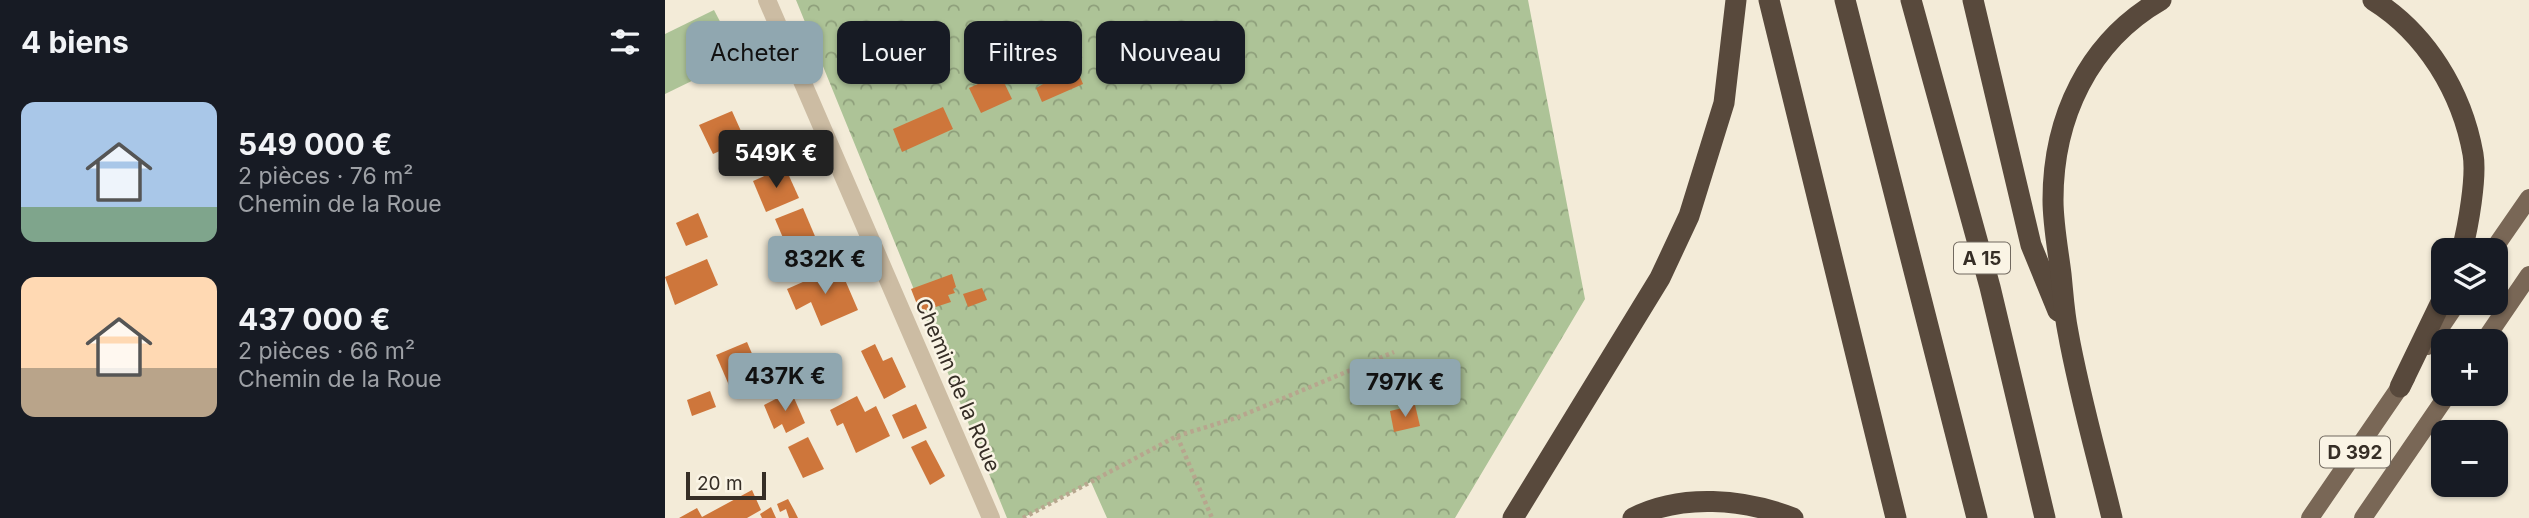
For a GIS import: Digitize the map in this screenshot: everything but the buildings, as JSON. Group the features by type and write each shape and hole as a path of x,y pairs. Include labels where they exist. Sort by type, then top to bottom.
{"highway":[{"path":"1513,518 1660,278 1689,216 1724,103 1736,0"},
{"path":"1769,0 1896,518"},
{"path":"1845,0 1977,518"},
{"name":"A 15","path":"1911,0 1990,287 2046,518"},
{"path":"1973,0 2031,245 2068,332"},
{"path":"2112,518 2068,332 2053,201 2058,153 2068,112 2088,70 2108,41 2139,13 2161,0"},
{"path":"2372,0 2395,13 2424,43 2447,81 2463,116 2473,157 2470,217 2465,238"},
{"path":"2400,387 2435,315"},
{"path":"1633,518 1694,502 1740,503 1793,518"}],"main road":[{"path":"2501,238 2529,198"},
{"path":"2492,329 2529,275"},
{"name":"D 392","path":"2310,518 2450,315"},
{"name":"D 392","path":"2363,518 2440,406"}],"street":[{"name":"Chemin de la Roue","path":"767,0 991,518"}],"path":[{"path":"1023,518 1177,436 1236,418 1394,352"},
{"path":"1177,436 1212,518"}],"green space":[{"path":"796,0 1528,0 1585,299 1455,518 1107,518 1091,482 1023,518 1007,518 823,66 823,21 805,21"},
{"path":"714,10 720,21 692,21"},
{"path":"686,24 686,84 665,94 665,34"}]}
